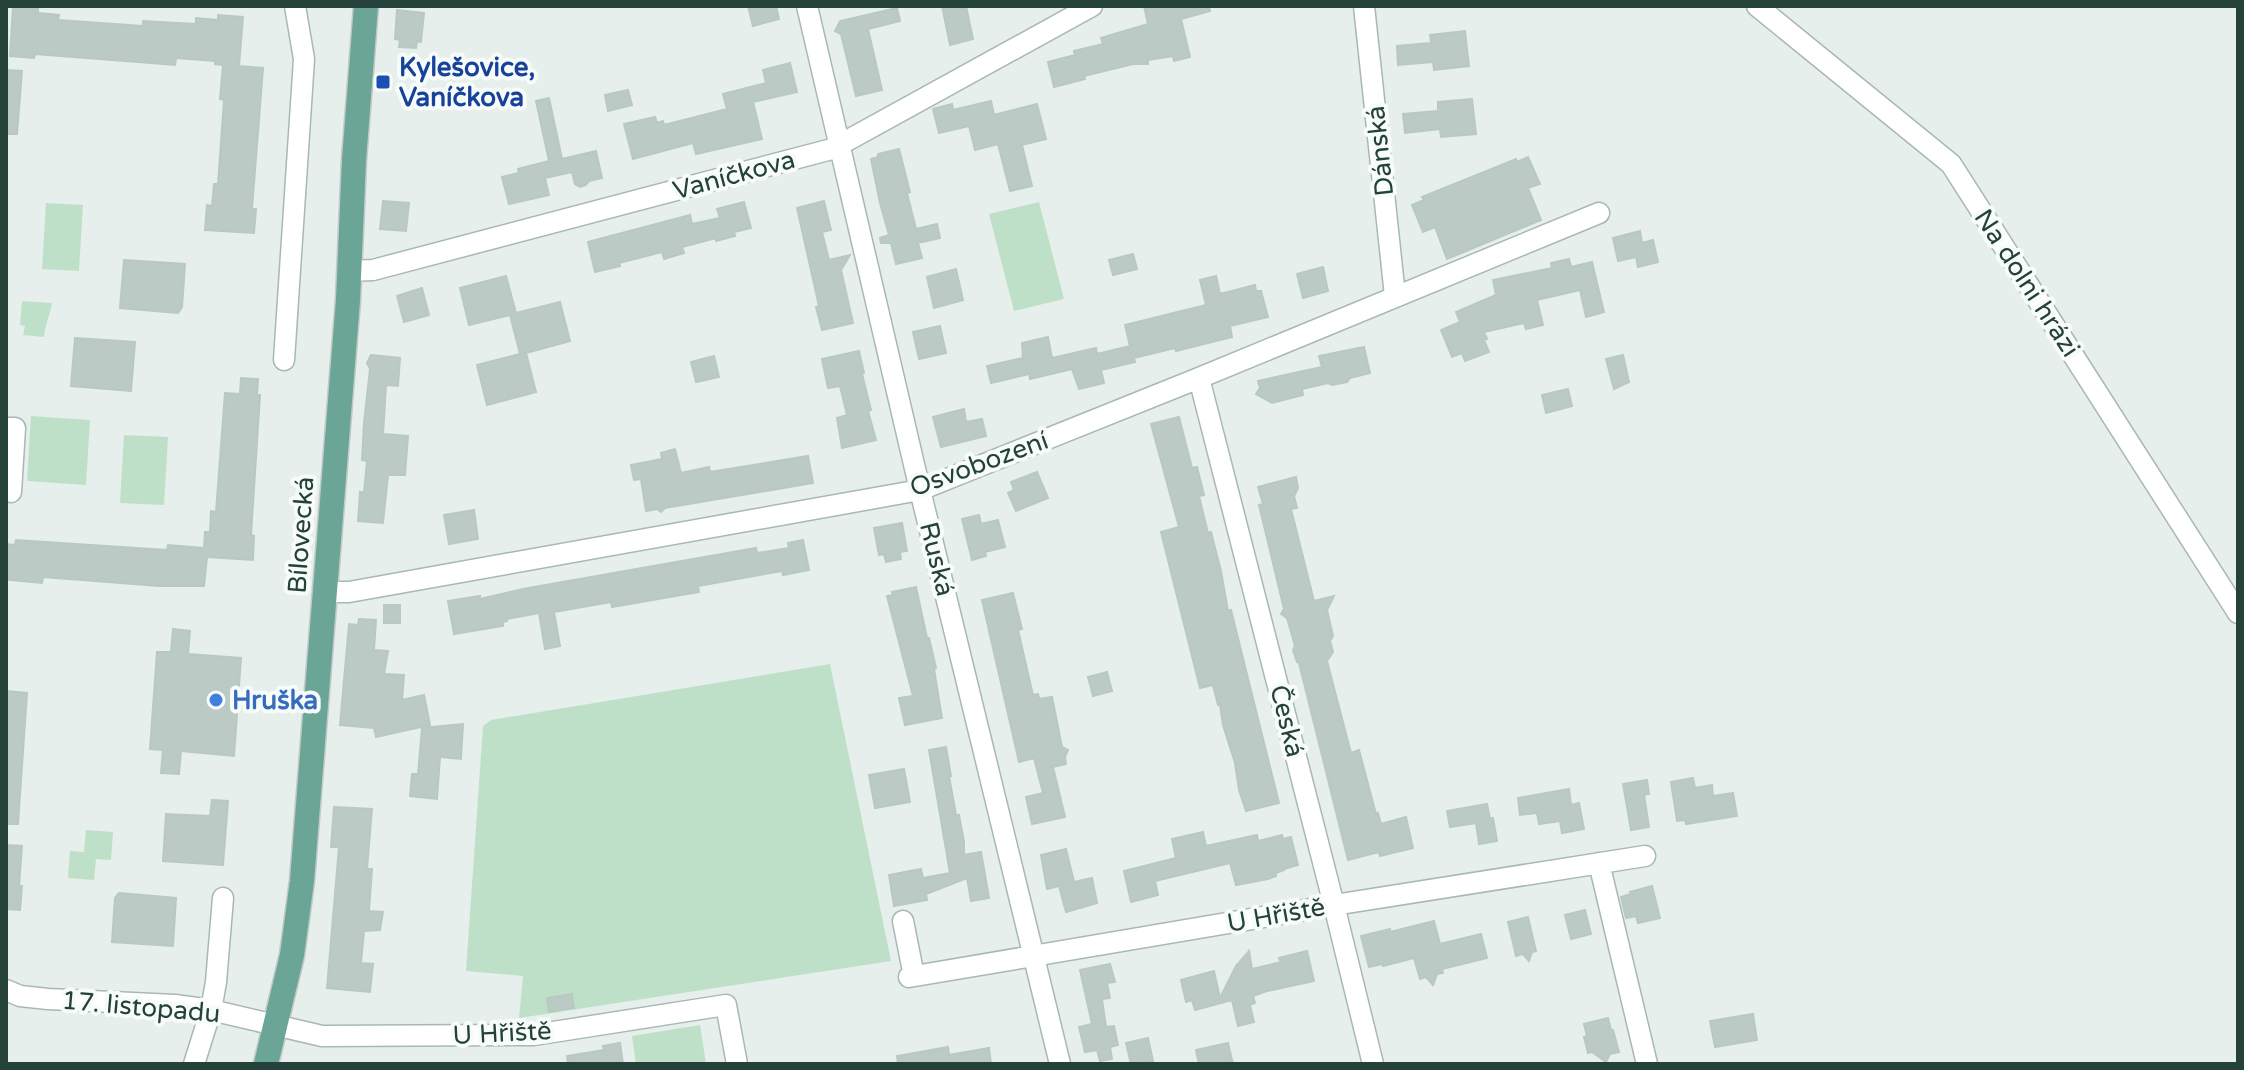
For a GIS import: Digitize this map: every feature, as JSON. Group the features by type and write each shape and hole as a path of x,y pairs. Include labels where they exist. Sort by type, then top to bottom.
{"main road":[{"name":"Bílovecká","path":"266,1064 292,955 299,910 349,271 366,6"}],"street":[{"path":"284,360 304,59 295,6"},
{"name":"Ruská","path":"807,6 920,490 1060,1064"},
{"name":"Vaníčkova","path":"349,271 373,270 816,154 840,145 1092,6"},
{"name":"Dánská","path":"1364,6 1395,296"},
{"name":"Na dolni hrázi","path":"1757,6 1951,164 2238,613"},
{"name":"Osvobození","path":"325,592 349,592 920,490 1599,213"},
{"name":"Česká","path":"1199,378 1373,1064"},
{"path":"6,428 15,428 11,492"},
{"name":"U Hřiště","path":"903,921 911,977 1645,856"},
{"path":"1599,863 1647,1064"},
{"path":"194,1064 211,1010 216,982 223,898"},
{"name":"17. listopadu","path":"6,990 20,996 48,999 175,1005 277,1025"},
{"name":"U Hřiště","path":"277,1025 322,1036 534,1035 726,1005 737,1064"}],"green space":[{"path":"1039,202 1064,299 1014,311 989,214"},
{"path":"46,203 83,205 79,271 42,269"},
{"path":"22,301 52,303 44,337 23,335 25,326 20,325"},
{"path":"31,416 90,420 86,485 27,481"},
{"path":"124,435 168,437 164,505 120,503"},
{"path":"830,664 891,961 519,1018 523,976 466,971 483,726 491,720"},
{"path":"86,830 113,832 111,860 96,859 94,880 68,878 70,851 84,852"},
{"path":"700,1025 706,1064 636,1064 632,1036"}],"building":[{"path":"748,6 776,6 779,19 753,26"},
{"path":"942,6 966,6 973,39 950,45"},
{"path":"1144,6 1209,6 1210,11 1181,19 1190,57 1174,61 1173,56 1148,60 1148,64 1133,64 1054,87 1048,62 1103,44 1101,38 1148,24"},
{"path":"13,7 59,15 58,20 143,26 143,21 196,24 196,18 218,20 218,15 243,17 239,66 263,68 252,209 256,209 254,233 205,230 207,205 212,206 214,184 218,184 224,100 220,99 223,65 215,64 215,61 176,58 175,65 35,54 34,58 10,56"},
{"path":"897,8 900,21 868,29 882,90 856,96 841,34 835,31 840,21"},
{"path":"397,10 424,13 421,42 417,41 416,48 399,47 400,40 395,39"},
{"path":"1465,31 1469,66 1434,70 1433,62 1398,65 1397,46 1431,43 1430,35"},
{"path":"790,63 797,92 753,102 762,139 696,154 693,143 633,159 624,124 655,117 657,123 663,121 664,125 727,109 723,94 766,83 763,70"},
{"path":"6,70 22,71 17,134 6,134"},
{"path":"628,90 632,105 608,111 605,95"},
{"path":"549,98 562,159 596,151 602,178 580,187 575,184 572,172 545,178 549,195 509,204 502,177 519,173 518,169 549,161 536,101"},
{"path":"1472,99 1476,134 1441,137 1440,129 1405,133 1403,114 1438,111 1438,102"},
{"path":"991,101 994,115 1037,104 1046,139 1022,145 1032,186 1010,191 998,144 975,150 969,126 939,133 933,109 952,104 953,110"},
{"path":"899,149 916,229 937,224 940,238 918,243 922,258 896,264 891,243 881,243 880,238 889,235 871,159"},
{"path":"1528,157 1540,184 1528,188 1541,220 1447,259 1435,227 1423,232 1412,205 1424,200 1422,197"},
{"path":"383,201 409,203 406,231 380,229"},
{"path":"824,201 831,230 822,232 829,260 850,255 841,270 853,323 822,330 797,208"},
{"path":"744,202 751,228 734,232 735,236 682,247 684,253 664,259 662,252 595,272 588,242 690,215 692,224 720,218 717,209"},
{"path":"1640,231 1642,243 1653,240 1658,262 1638,267 1636,257 1618,261 1613,238"},
{"path":"1133,254 1137,269 1113,275 1109,260"},
{"path":"1569,259 1571,267 1592,262 1604,312 1586,317 1580,290 1537,300 1543,325 1526,329 1524,323 1484,332 1489,352 1465,361 1462,353 1452,357 1441,330 1460,322 1456,312 1496,295 1493,280 1552,268 1551,263"},
{"path":"124,260 185,264 182,307 178,313 120,308"},
{"path":"1323,267 1328,291 1303,298 1297,274"},
{"path":"956,269 963,300 934,308 927,277"},
{"path":"506,276 516,313 560,302 570,341 526,353 536,392 487,405 477,365 520,354 510,315 469,325 460,288"},
{"path":"1216,276 1220,294 1255,285 1256,291 1261,291 1268,317 1230,326 1232,337 1134,358 1135,362 1101,370 1104,383 1079,389 1072,369 1030,379 1029,374 991,383 987,366 1023,358 1022,343 1048,337 1052,358 1096,348 1097,354 1130,346 1125,325 1206,305 1200,280"},
{"path":"422,288 429,315 404,322 397,296"},
{"path":"940,326 946,353 919,359 913,332"},
{"path":"75,338 135,342 131,391 71,386"},
{"path":"1364,347 1370,373 1350,378 1347,382 1302,389 1303,395 1272,403 1256,394 1260,388 1258,381 1322,367 1319,356"},
{"path":"859,351 871,410 868,411 876,440 842,448 837,418 847,415 840,386 828,388 822,359"},
{"path":"371,355 400,358 398,386 386,385 383,434 408,436 405,475 388,475 383,523 358,521 367,461 362,460 370,369 367,363"},
{"path":"1623,355 1629,382 1614,389 1606,359"},
{"path":"714,356 719,377 696,382 691,362"},
{"path":"241,378 258,379 257,395 260,395 251,535 254,536 253,560 207,557 204,586 159,586 43,577 42,583 6,578 6,544 15,545 16,540 167,550 168,545 204,548 205,532 210,532 211,511 216,512 225,393 240,394"},
{"path":"1568,389 1572,406 1546,413 1542,395"},
{"path":"964,409 966,422 982,419 986,436 941,447 933,417"},
{"path":"1179,417 1192,468 1197,467 1204,495 1199,496 1208,533 1211,532 1228,611 1231,610 1279,803 1246,811 1213,685 1200,688 1161,532 1179,527 1151,424"},
{"path":"675,449 681,473 709,467 710,472 808,456 813,483 665,508 661,512 657,509 646,511 641,479 634,480 631,465 662,459 661,453"},
{"path":"1037,472 1048,498 1016,511 1008,493 1014,490 1011,482"},
{"path":"1296,477 1298,488 1294,496 1297,508 1291,509 1314,601 1334,596 1327,610 1333,652 1327,661 1351,753 1359,750 1381,824 1406,817 1413,848 1348,860 1299,663 1293,650 1295,646 1287,618 1281,614 1284,609 1259,505 1263,504 1258,487"},
{"path":"474,510 478,539 449,544 444,515"},
{"path":"979,515 981,524 998,520 1005,547 985,552 986,556 972,560 962,519"},
{"path":"902,523 907,551 900,552 901,559 886,562 884,554 879,555 874,528"},
{"path":"803,540 809,570 783,575 782,571 698,586 699,592 612,607 611,602 554,612 560,646 545,649 539,613 507,619 503,626 454,634 448,601 480,596 480,599 756,548 757,553 789,548 788,543"},
{"path":"916,587 936,668 942,718 905,725 899,698 913,696 887,596"},
{"path":"1013,593 1033,695 1038,694 1039,699 1052,697 1062,747 1068,750 1066,764 1053,767 1065,817 1032,824 1026,797 1043,793 1034,758 1019,762 982,600"},
{"path":"384,605 400,605 400,623 384,623"},
{"path":"359,619 376,620 374,650 388,651 384,674 404,675 402,700 424,695 430,725 376,737 374,728 340,725 349,624 358,625"},
{"path":"173,629 190,631 188,654 241,658 234,756 181,751 179,774 161,773 163,750 150,749 157,652 171,652"},
{"path":"1107,672 1112,691 1093,696 1088,677"},
{"path":"6,691 27,693 18,824 6,824"},
{"path":"463,724 461,759 440,757 437,799 410,796 412,774 418,774 422,728"},
{"path":"946,747 964,855 981,852 989,898 971,901 967,878 926,894 927,900 894,906 889,875 921,869 923,878 950,873 929,750"},
{"path":"904,769 910,802 875,808 869,775"},
{"path":"1693,778 1695,788 1712,785 1713,796 1733,793 1737,816 1686,824 1685,820 1677,821 1671,782"},
{"path":"1647,780 1649,794 1644,795 1649,827 1631,830 1623,784"},
{"path":"1569,789 1571,805 1579,803 1584,829 1562,833 1560,821 1539,824 1537,813 1520,815 1518,798"},
{"path":"212,800 228,801 223,865 163,861 166,814 210,816"},
{"path":"1487,804 1497,841 1479,844 1476,823 1450,827 1447,811"},
{"path":"334,807 372,809 367,869 372,869 369,911 383,912 380,930 364,931 361,963 373,964 370,992 327,988 339,847 331,847"},
{"path":"1203,832 1206,846 1257,835 1258,841 1282,835 1283,839 1291,837 1298,865 1268,879 1236,885 1230,863 1155,881 1158,895 1131,902 1124,871 1176,858 1172,839"},
{"path":"6,845 22,846 20,910 6,909"},
{"path":"1066,849 1074,882 1092,878 1097,903 1066,912 1059,886 1047,889 1041,855"},
{"path":"1652,886 1660,918 1638,923 1636,916 1626,918 1621,897"},
{"path":"119,893 176,898 173,946 112,942 115,898"},
{"path":"1585,910 1591,934 1571,939 1565,915"},
{"path":"1528,917 1536,951 1532,952 1529,961 1523,954 1516,956 1508,922"},
{"path":"1434,921 1440,944 1481,934 1487,958 1442,969 1443,973 1437,974 1433,985 1426,977 1420,979 1414,958 1369,967 1361,936"},
{"path":"1249,951 1252,969 1307,951 1314,981 1253,996 1255,1003 1250,1005 1254,1022 1238,1026 1232,1000 1195,1010 1192,1000 1186,1002 1181,980 1214,971 1220,998 1236,966"},
{"path":"1110,964 1115,982 1107,983 1110,998 1102,999 1106,1027 1114,1026 1118,1045 1110,1047 1112,1059 1100,1061 1097,1050 1085,1052 1079,1027 1092,1024 1080,970"},
{"path":"572,994 574,1008 549,1012 547,998"},
{"path":"1753,1014 1757,1040 1715,1047 1710,1021"},
{"path":"1608,1018 1619,1052 1610,1054 1606,1062 1592,1052 1588,1053 1584,1024"},
{"path":"1148,1038 1153,1061 1131,1064 1126,1043"},
{"path":"620,1043 623,1064 568,1064 567,1056 604,1050 603,1046"},
{"path":"1228,1043 1233,1064 1199,1064 1196,1050"},
{"path":"948,1047 949,1055 989,1048 991,1064 898,1064 897,1056"}],"place":[{"name":"Kylešovice, Vaníčkova","path":"383,82"},
{"name":"Hruška","path":"216,700"}]}
